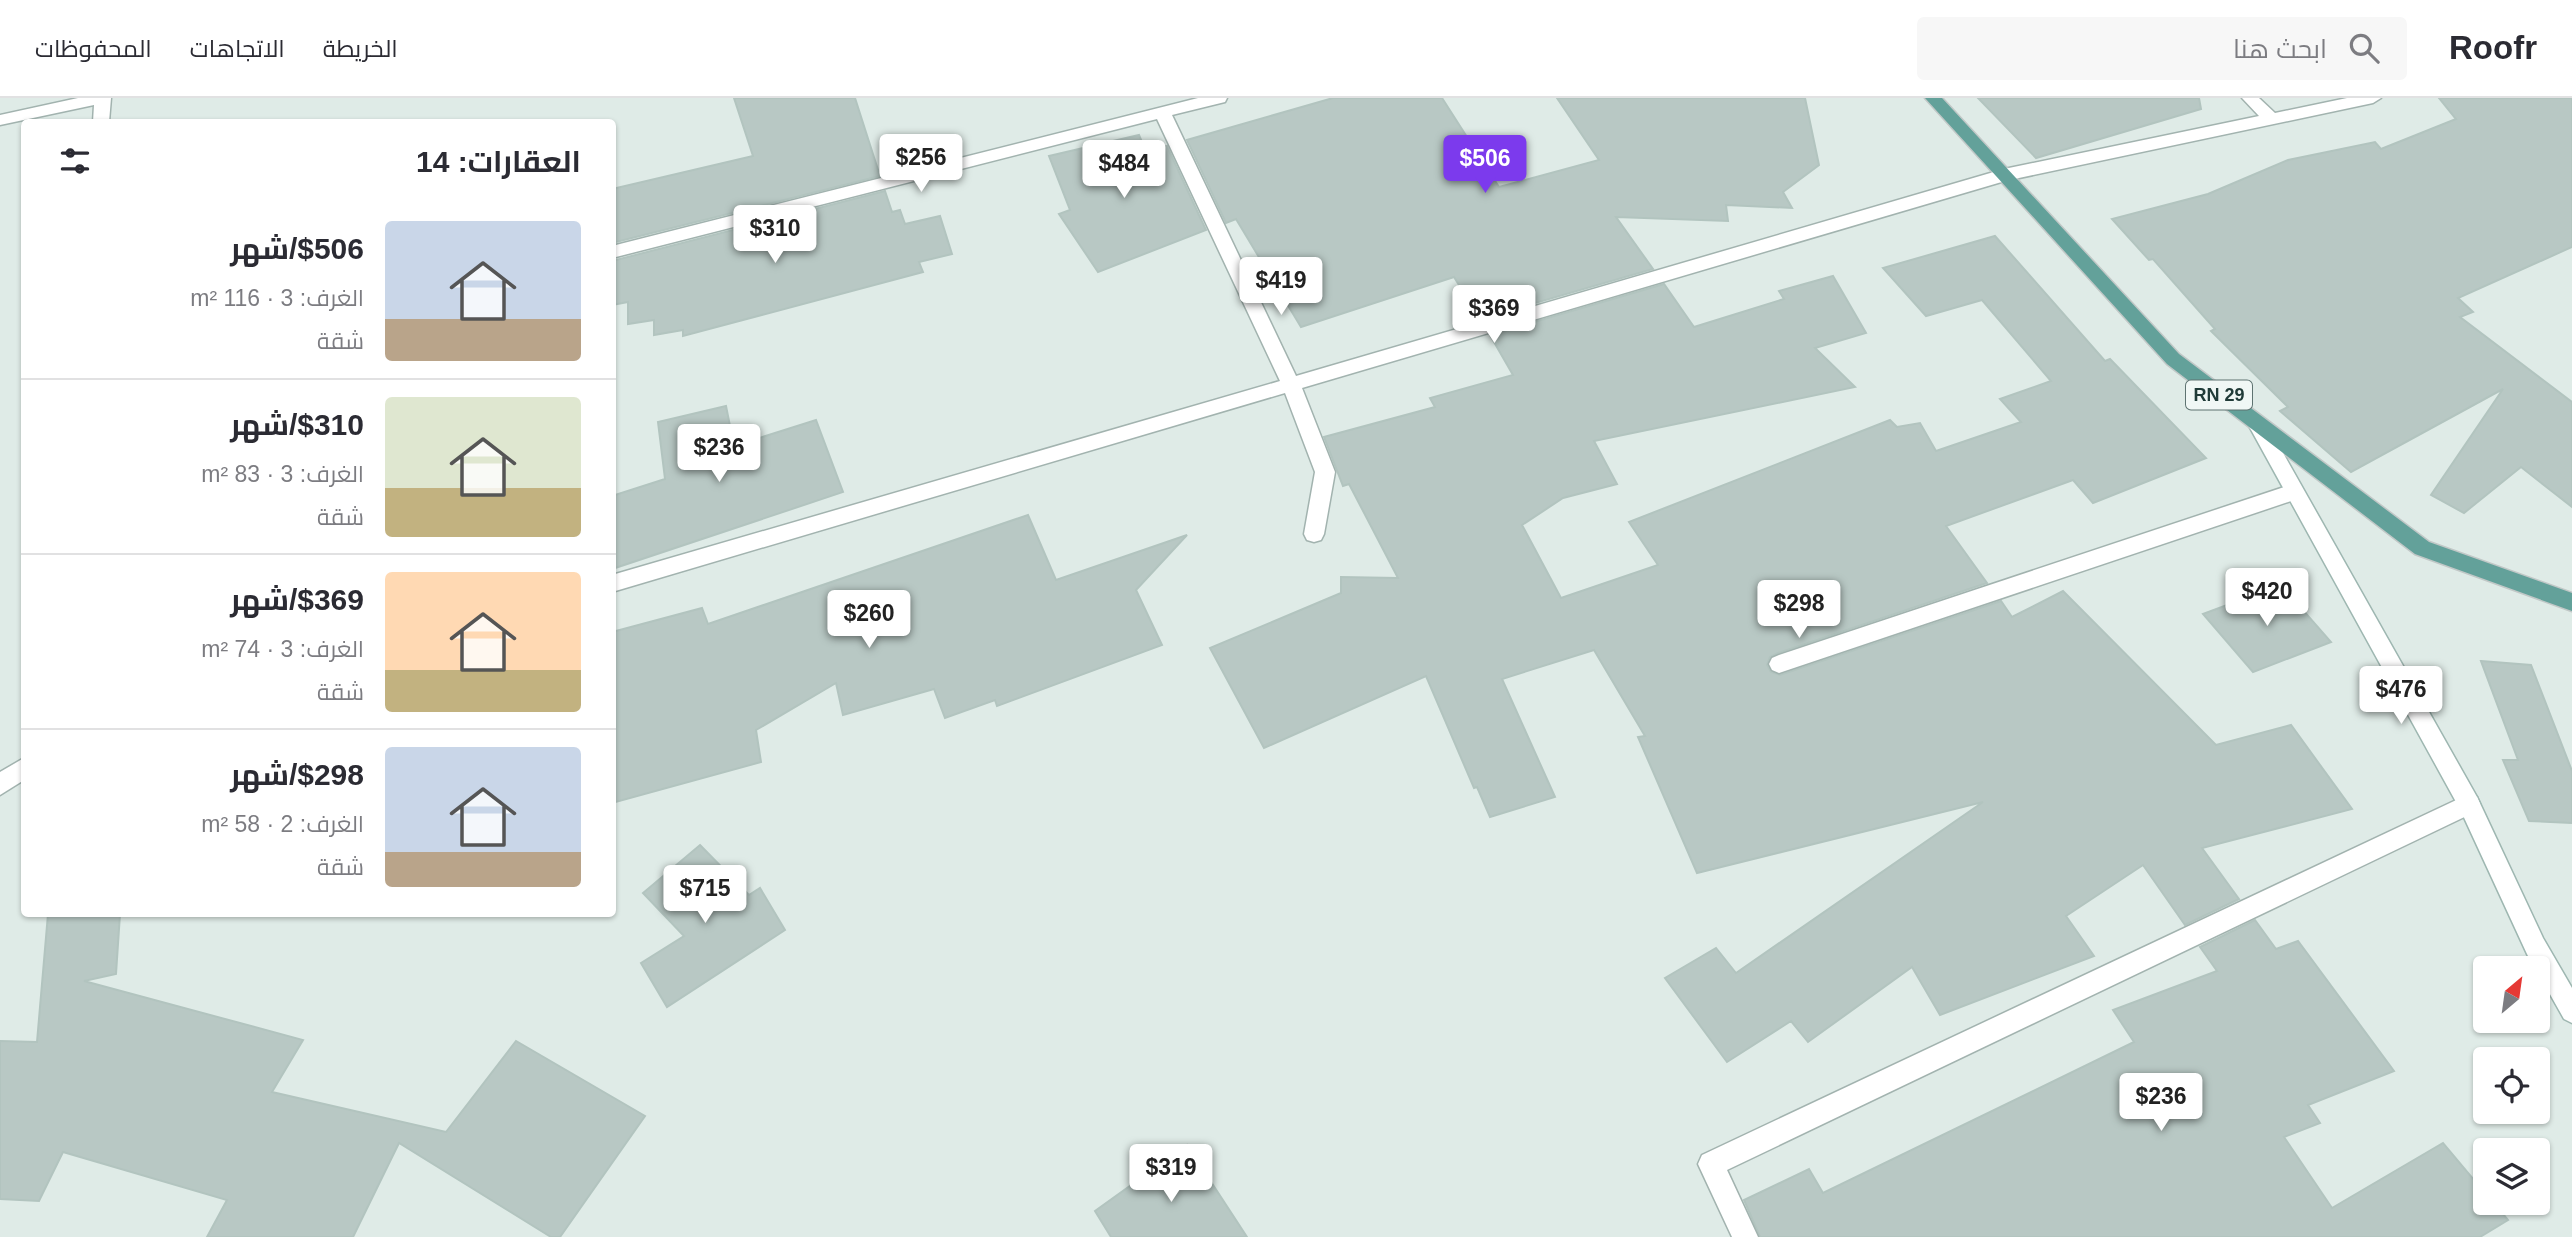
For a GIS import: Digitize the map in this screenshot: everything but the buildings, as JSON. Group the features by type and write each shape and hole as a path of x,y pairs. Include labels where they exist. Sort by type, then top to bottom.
{"main road":[{"name":"RN 29","path":"1933,98 2173,359 2422,548 2572,603"}],"street":[{"path":"0,120 103,98 102,119"},
{"path":"616,251 1219,98"},
{"path":"2250,98 2271,119"},
{"path":"616,583 2004,175 2373,98"},
{"path":"1163,114 1291,384 1325,472 1314,534"},
{"path":"2258,426 2292,492 2469,804 2535,946 2572,1011"},
{"path":"1779,664 2292,492"},
{"path":"0,785 21,770"},
{"path":"1745,1237 1711,1164 2469,804"}]}
